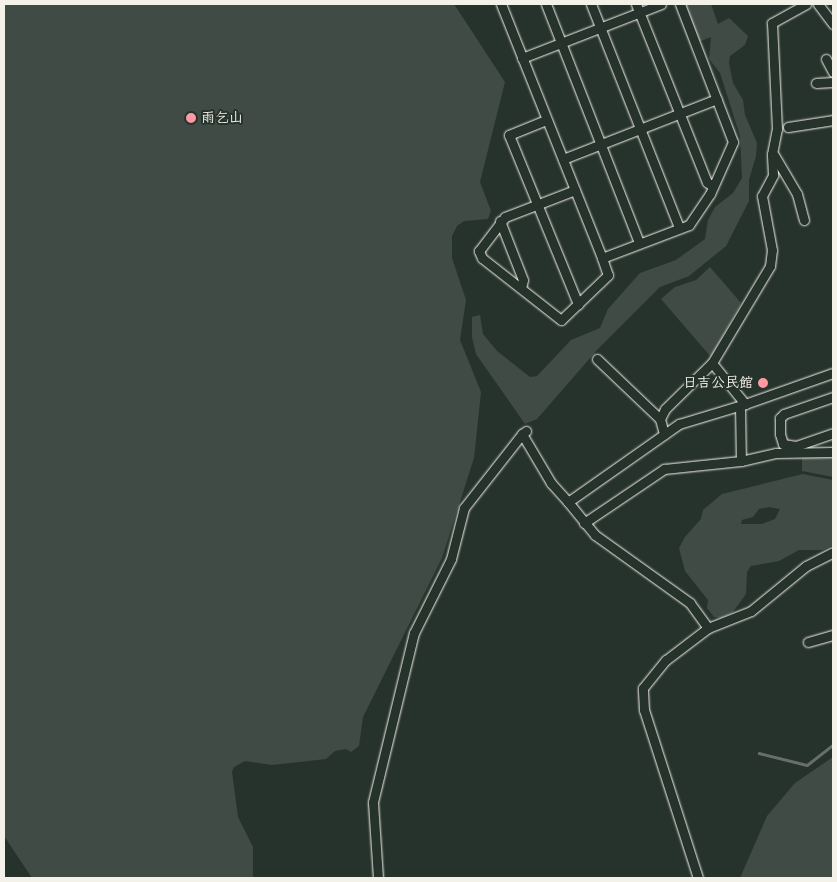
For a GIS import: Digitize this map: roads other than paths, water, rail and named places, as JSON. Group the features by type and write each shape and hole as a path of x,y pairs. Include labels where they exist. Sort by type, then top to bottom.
{"street":[{"path":"501,4 546,120 563,159 608,275 561,320 482,258 479,251 500,221 537,204 575,190"},
{"path":"546,4 639,243"},
{"path":"591,4 679,227"},
{"path":"522,58 600,28 638,8 661,4"},
{"path":"602,258 679,227 689,225 712,186 733,142 680,4"},
{"path":"660,419 665,409 712,363 772,259 762,196 773,175 772,152 777,129 772,21 806,4"},
{"path":"818,4 833,24"},
{"path":"638,8 707,182 712,186"},
{"path":"826,58 833,72"},
{"path":"816,83 833,82"},
{"path":"563,159 717,99"},
{"path":"546,120 510,135 578,304"},
{"path":"788,127 833,120"},
{"path":"772,152 797,194 804,220"},
{"path":"500,221 523,280 521,288"},
{"path":"597,359 660,419 664,434"},
{"path":"712,363 742,405 741,461"},
{"path":"568,502 664,434 691,418 742,405 833,373"},
{"path":"833,397 782,416 780,434 783,444 796,446 833,433"},
{"path":"378,878 373,802 414,633 451,560 464,508 524,432 551,483 584,523 616,553 690,603 708,628"},
{"path":"584,523 664,469 741,461 776,453 833,452"},
{"path":"698,878 642,699 643,688 666,660 708,628 752,611 806,566 833,552"},
{"path":"808,642 833,635"}],"waterway":[{"path":"759,753 807,765 833,745"}],"place":[{"name":"雨乞山","path":"191,118"},
{"name":"日吉公民館","path":"763,383"}]}
